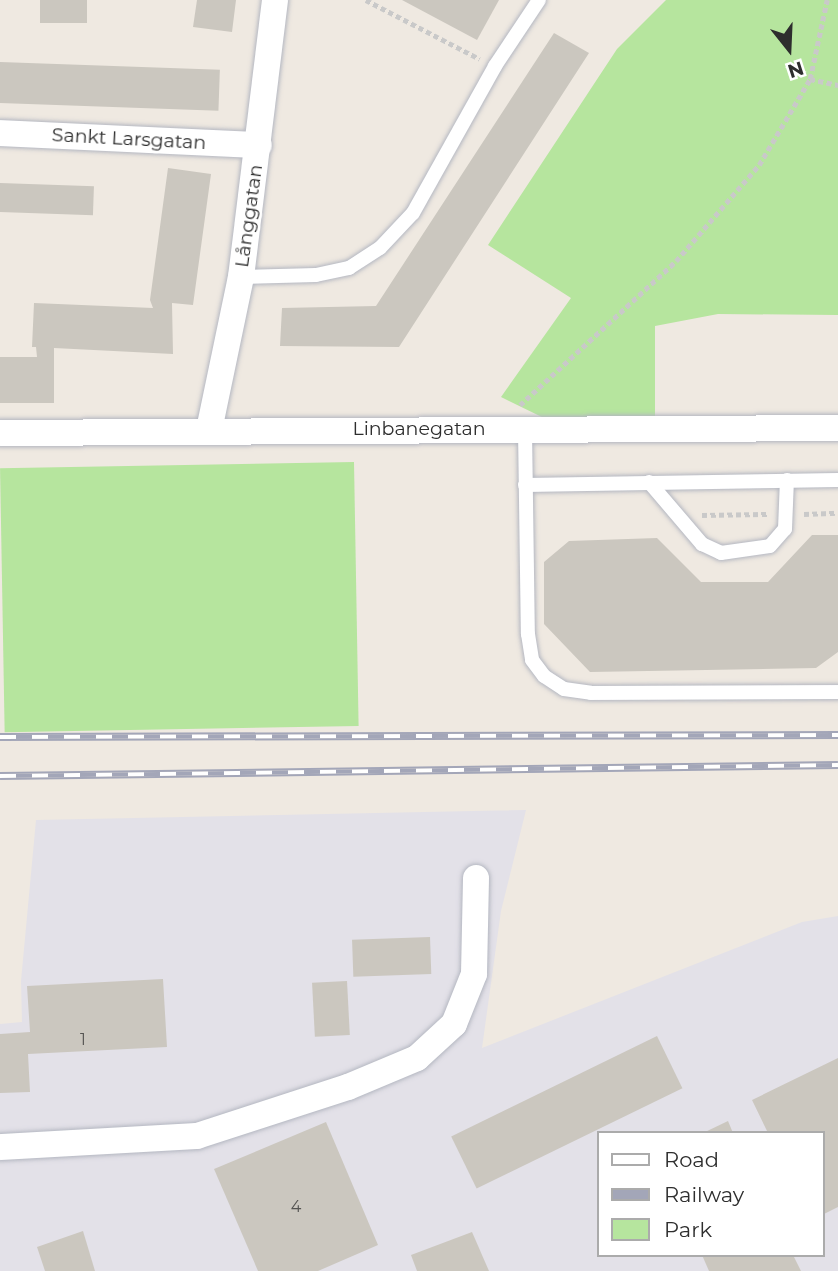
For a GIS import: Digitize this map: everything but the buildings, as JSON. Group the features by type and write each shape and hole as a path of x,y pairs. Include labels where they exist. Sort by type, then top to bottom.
{"street":[{"name":"Långgatan","path":"209,430 241,277 275,0"},
{"name":"Sankt Larsgatan","path":"0,133 259,145"},
{"name":"Linbanegatan","path":"0,433 838,428"},
{"path":"0,1147 197,1136 348,1087 417,1058 454,1024 474,974 476,877"}],"lane":[{"path":"241,277 316,275 349,268 380,248 413,214 495,66 539,0"},
{"path":"525,429 532,660 544,676 564,689 838,692"},
{"path":"649,482 702,544 721,552 769,546 785,529 789,513 788,480"},
{"path":"525,485 838,480"}],"path":[{"path":"366,0 495,66"},
{"path":"487,429 535,395 676,261 759,165 810,79 827,0"},
{"path":"810,79 838,85"},
{"path":"678,516 838,513"}],"shaded area":[{"path":"526,810 501,911 482,1048 802,922 838,916 838,1271 0,1271 0,1024 22,1022 21,981 36,820"}],"green space":[{"path":"666,0 838,0 838,315 718,314 655,326 655,417 548,420 501,397 571,298 488,245 617,49"},
{"path":"354,462 359,726 5,732 0,468"}],"railway":[{"path":"0,737 838,735"},
{"path":"0,776 838,765"}]}
